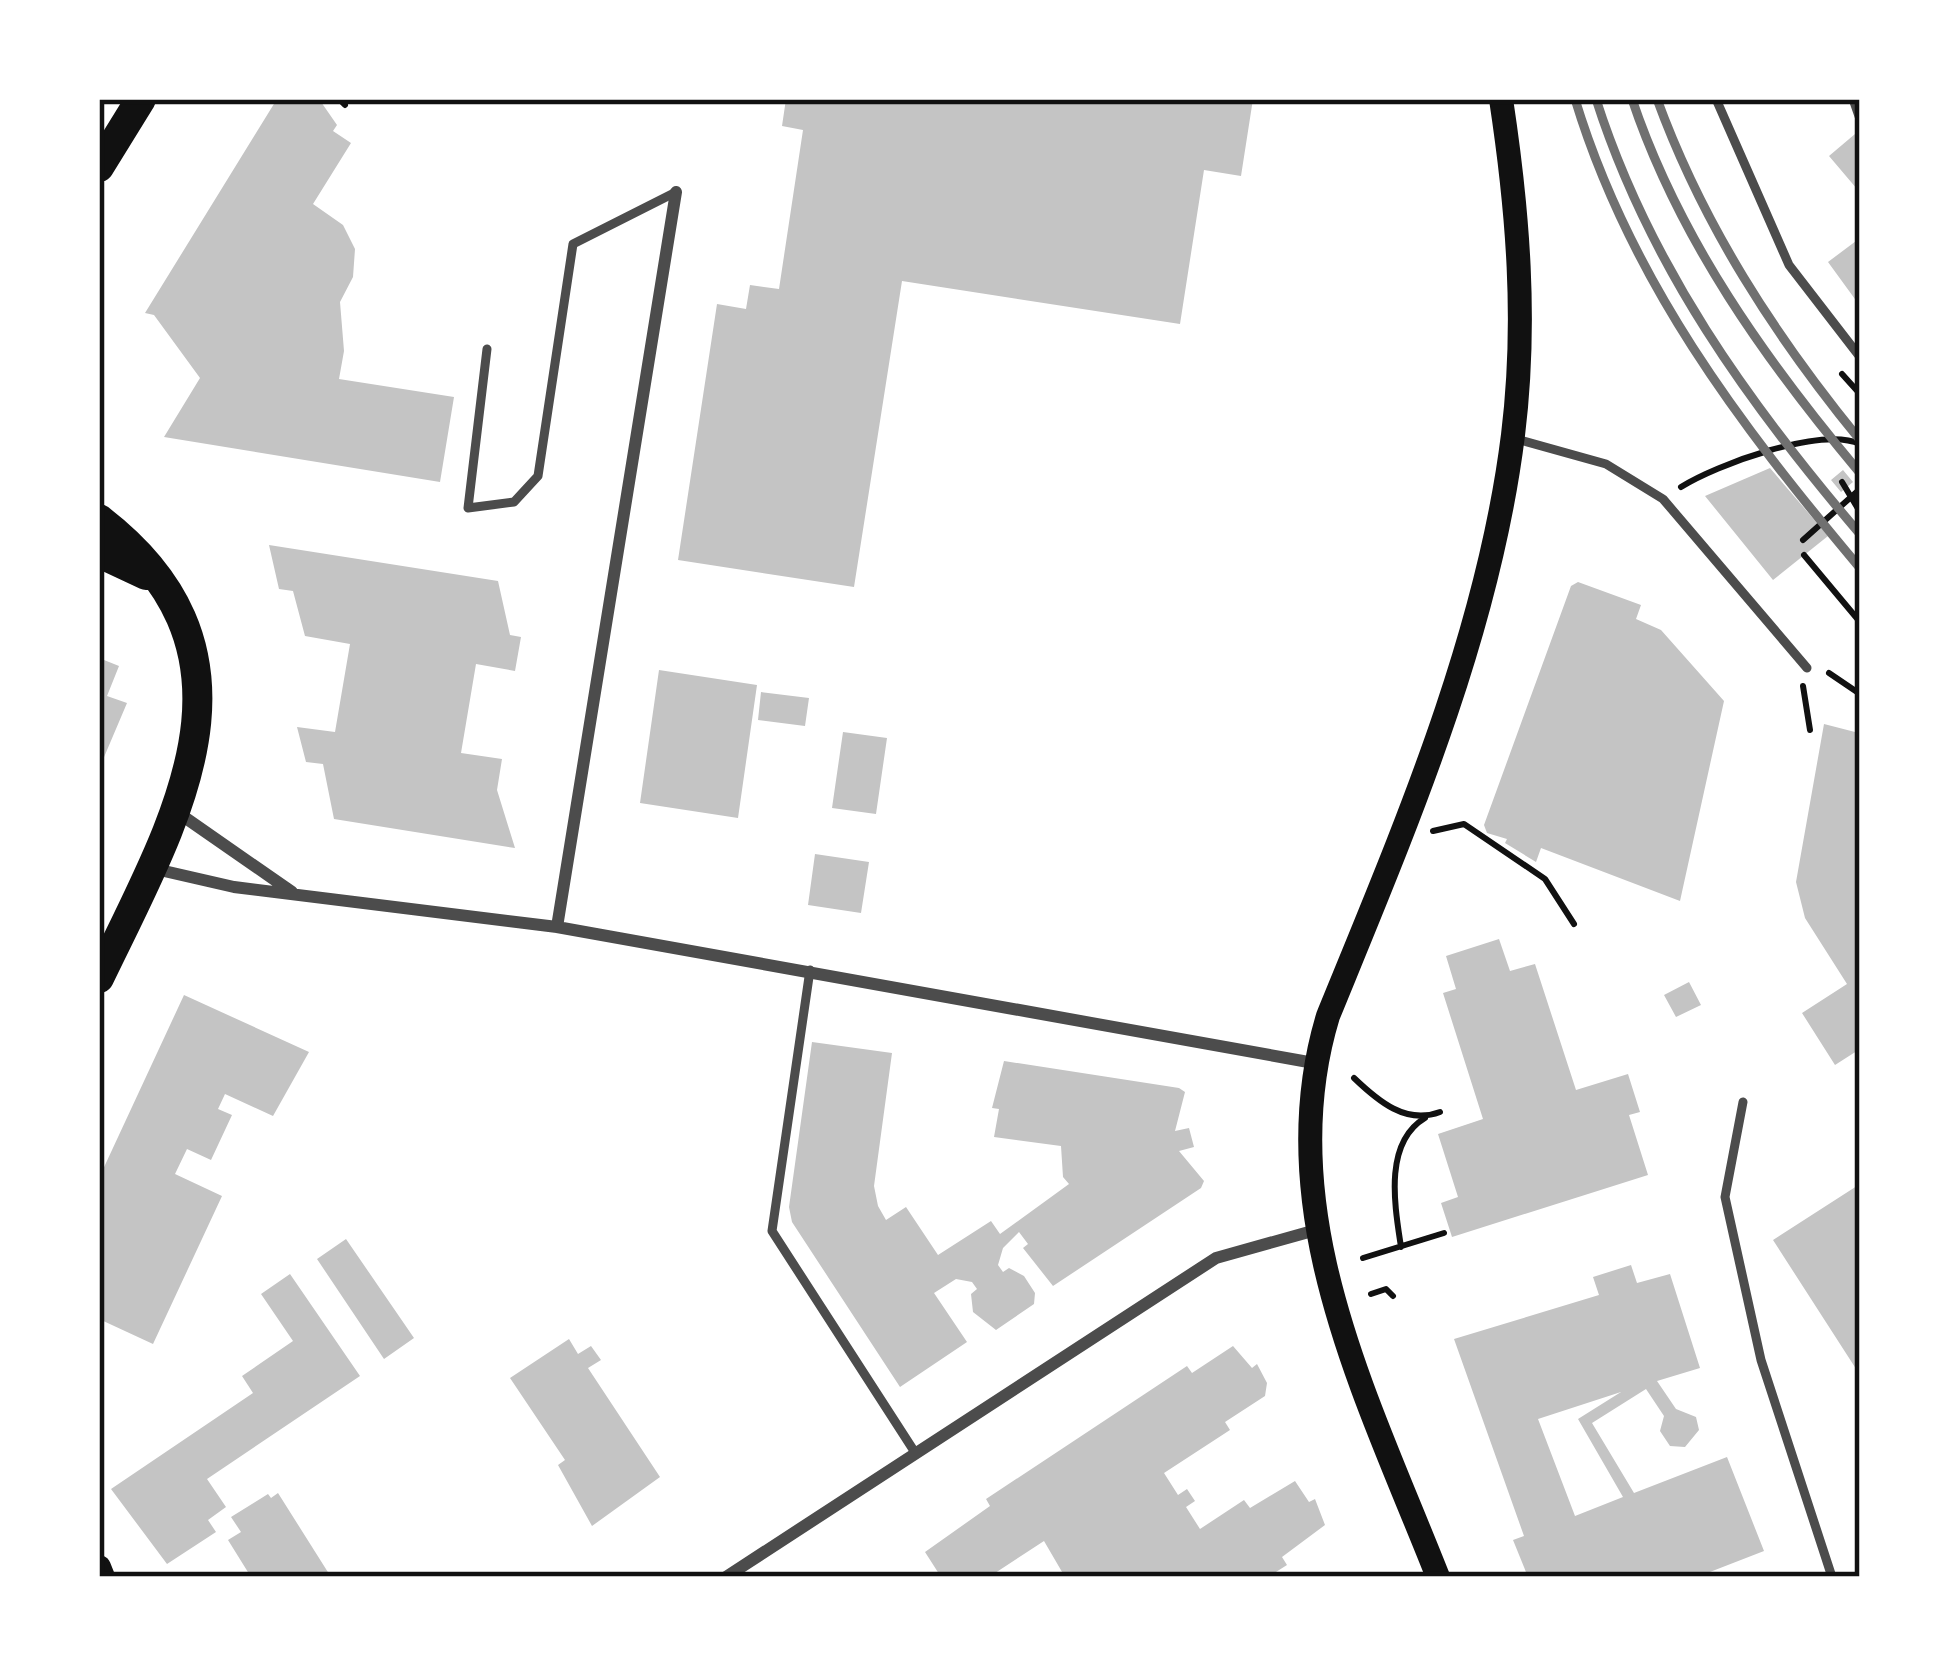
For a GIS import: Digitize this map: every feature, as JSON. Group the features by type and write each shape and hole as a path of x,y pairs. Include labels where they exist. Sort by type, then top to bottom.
{"highway":[{"path":"99,167 141,99"},
{"path":"99,519 157,580 192,642 200,687 193,757 177,812 99,978"},
{"path":"99,553 157,580"}],"main road":[{"path":"1438,1577 1337,1311 1316,1230 1307,1133 1314,1063 1446,706 1484,585 1513,438 1520,265 1502,99"},
{"path":"99,1567 103,1577"}],"street":[{"path":"557,926 676,192"},
{"path":"177,812 293,892"},
{"path":"151,868 185,880 557,926 1314,1063"},
{"path":"725,1577 1216,1258 1316,1230"}],"lane":[{"path":"1716,99 1789,265 1860,357"},
{"path":"1853,99 1860,119"},
{"path":"488,349 467,508 514,502 538,476 573,244 676,192"},
{"path":"1513,438 1606,464 1663,499 1807,668"},
{"path":"810,970 772,1231 916,1454"},
{"path":"1743,1102 1725,1197 1761,1360 1832,1577"}],"path":[{"path":"1844,376 1860,394"},
{"path":"1663,499 1697,477 1782,446 1826,436 1860,444"},
{"path":"1803,540 1858,494 1842,482 1860,512"},
{"path":"1804,555 1860,622"},
{"path":"1810,730 1802,683 1807,668 1824,669 1860,694"},
{"path":"1433,831 1463,824 1545,879 1574,925"},
{"path":"1354,1078 1392,1108 1426,1118"},
{"path":"1401,1247 1397,1163 1406,1137 1440,1112"},
{"path":"1364,1258 1444,1233"},
{"path":"1371,1294 1386,1289 1393,1296"}],"building":[{"path":"277,99 319,99 337,125 333,131 351,143 313,204 343,225 355,249 353,277 340,302 344,351 339,379 454,397 440,482 164,437 200,378 154,315 145,313"},
{"path":"786,99 1253,99 1241,176 1204,170 1180,324 902,281 854,587 678,560 717,304 746,309 750,285 779,289 803,130 782,126"},
{"path":"1855,134 1860,140 1857,189 1829,156"},
{"path":"1860,238 1860,306 1828,262"},
{"path":"1770,468 1828,536 1773,580 1705,496"},
{"path":"1843,470 1853,482 1841,492 1831,480"},
{"path":"269,545 498,581 510,635 521,637 515,671 476,664 461,753 502,759 497,790 515,848 334,819 323,764 306,762 297,727 335,732 350,644 305,636 293,591 279,589"},
{"path":"1578,582 1641,605 1636,619 1661,630 1724,701 1680,901 1541,848 1536,862 1505,843 1507,839 1487,833 1484,825 1571,586"},
{"path":"99,658 119,666 107,696 127,703 99,769"},
{"path":"659,670 757,685 738,818 640,803"},
{"path":"761,692 809,698 805,726 758,720"},
{"path":"1824,724 1855,732 1860,727 1860,1049 1835,1065 1802,1013 1847,984 1805,918 1796,882"},
{"path":"843,732 887,738 876,814 832,808"},
{"path":"815,854 869,862 861,913 808,905"},
{"path":"1499,939 1510,971 1535,964 1576,1090 1628,1074 1640,1112 1629,1115 1648,1175 1452,1237 1441,1203 1458,1197 1438,1134 1483,1119 1443,993 1456,989 1446,956"},
{"path":"1689,982 1701,1005 1676,1017 1664,995"},
{"path":"184,995 309,1052 273,1116 225,1094 218,1109 232,1115 211,1160 187,1149 175,1174 222,1196 153,1344 99,1319 99,1178"},
{"path":"812,1042 892,1053 874,1186 878,1206 886,1220 906,1207 938,1255 991,1221 1000,1234 1069,1184 1063,1177 1061,1146 994,1137 999,1109 992,1108 1004,1061 1179,1088 1185,1092 1175,1131 1189,1128 1194,1147 1179,1151 1204,1181 1201,1188 1053,1286 1023,1248 1028,1244 1019,1232 1003,1248 998,1265 1003,1272 1009,1268 1024,1276 1035,1293 1034,1304 996,1330 973,1312 971,1294 977,1289 972,1282 956,1279 934,1293 967,1342 900,1387 792,1222 789,1207"},
{"path":"1860,1184 1860,1375 1773,1240"},
{"path":"346,1239 414,1338 384,1359 317,1259"},
{"path":"1631,1265 1637,1283 1670,1274 1700,1368 1657,1381 1676,1409 1696,1417 1699,1430 1685,1447 1670,1446 1660,1431 1664,1416 1646,1389 1592,1423 1634,1493 1727,1457 1764,1551 1697,1577 1528,1577 1513,1540 1524,1536 1454,1339 1599,1295 1593,1277","holes":["1621,1392 1578,1419 1623,1497 1575,1516 1538,1419"]},
{"path":"290,1274 360,1376 207,1479 226,1507 208,1520 216,1532 167,1564 111,1489 253,1393 242,1376 293,1341 261,1294"},
{"path":"569,1339 578,1354 591,1346 601,1360 588,1368 660,1477 592,1526 558,1465 565,1460 510,1378"},
{"path":"1233,1346 1252,1368 1257,1364 1267,1383 1265,1396 1225,1422 1230,1430 1164,1473 1178,1495 1187,1489 1195,1501 1186,1507 1200,1529 1244,1500 1250,1508 1295,1481 1309,1502 1315,1499 1325,1525 1282,1557 1287,1565 1268,1577 1065,1577 1044,1541 989,1577 941,1577 925,1552 990,1506 986,1499 1187,1366 1192,1373"},
{"path":"278,1493 331,1577 251,1577 228,1540 241,1532 231,1517 268,1494 271,1498"}],"railway":[{"path":"1575,99 1598,165 1657,289 1731,404 1860,568"},
{"path":"1596,99 1644,219 1706,330 1779,434 1860,534"},
{"path":"1632,99 1674,201 1728,296 1791,387 1860,473"},
{"path":"1657,99 1696,191 1744,278 1799,361 1860,440"}]}
